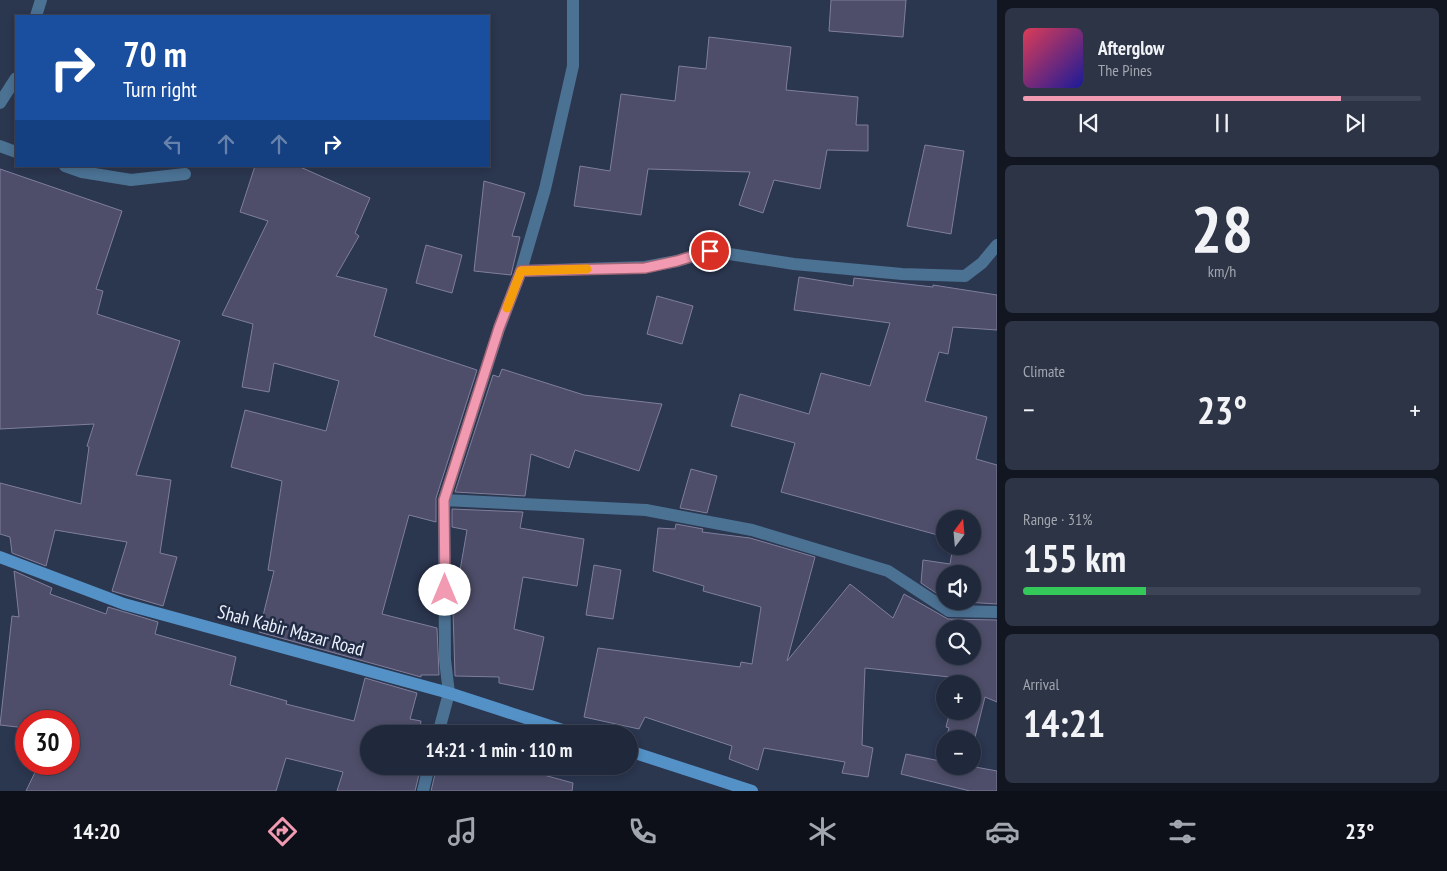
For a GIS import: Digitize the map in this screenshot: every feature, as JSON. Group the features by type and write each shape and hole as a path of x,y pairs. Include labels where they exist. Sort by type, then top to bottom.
{"street":[{"path":"36,15 41,0"},
{"path":"440,725 449,693 445,660 444,500 499,328 521,271 545,189 573,66 574,0"},
{"path":"0,103 15,80"},
{"path":"0,146 15,152"},
{"path":"67,167 82,172 131,180 185,174"},
{"path":"521,271 645,268 710,251 794,264 902,274 965,276 982,263 997,245"},
{"path":"444,500 646,510 752,530 888,571 950,612 997,612"},
{"name":"Shah Kabir Mazar Road","path":"0,557 124,604 449,693 547,725"},
{"path":"638,754 752,791"},
{"path":"423,791 427,775"}],"building":[{"path":"831,0 906,0 903,37 829,31"},
{"path":"709,37 791,47 786,90 858,97 856,125 868,125 868,151 827,150 820,189 774,180 763,213 739,205 750,172 648,169 641,215 574,206 580,166 610,171 621,94 675,101 679,66 706,69"},
{"path":"925,145 964,151 951,234 907,226"},
{"path":"255,167 300,167 370,198 355,233 359,236 336,276 387,289 374,336 477,370 436,498 436,522 409,515 382,614 437,628 439,675 421,675 421,677 259,632 274,571 268,570 282,481 231,467 245,410 326,431 339,381 274,363 269,392 242,387 253,324 222,315 268,221 240,212"},
{"path":"0,169 122,211 96,289 103,291 97,314 180,341 136,475 171,480 160,553 177,557 163,606 112,591 127,542 55,530 46,566 12,553 10,537 0,534 0,483 81,504 89,447 87,446 94,424 0,429"},
{"path":"484,181 525,193 512,236 520,237 511,275 474,271"},
{"path":"426,245 462,255 452,293 416,283"},
{"path":"799,277 853,286 854,278 933,287 933,285 997,295 997,330 953,327 948,354 939,352 925,401 987,417 976,459 997,465 997,604 981,603 981,565 936,565 936,593 921,583 923,560 950,564 952,555 981,555 981,510 936,510 936,535 781,492 795,443 731,426 740,394 809,414 821,373 870,386 890,323 794,310"},
{"path":"657,296 693,306 682,344 647,334"},
{"path":"502,369 584,395 662,404 639,471 575,450 569,468 531,454 525,496 455,492 493,375 499,377"},
{"path":"691,469 717,476 707,513 680,508"},
{"path":"452,509 523,512 520,528 584,539 577,586 523,577 514,629 544,637 533,690 499,683 499,677 455,676 453,611 467,530 452,527"},
{"path":"676,524 703,529 702,532 750,538 815,557 787,661 850,584 893,618 904,594 948,619 997,620 997,702 985,697 981,713 981,675 936,676 865,668 862,745 873,748 868,777 842,773 845,762 764,748 758,770 729,759 732,746 645,717 639,729 638,725 621,725 584,717 598,648 740,667 741,662 752,664 761,607 703,591 704,586 653,571 658,528 675,529"},
{"path":"594,565 621,570 613,619 586,615"},
{"path":"14,571 52,588 50,594 106,614 108,607 158,622 155,634 236,657 230,685 287,701 286,704 354,721 365,678 417,693 410,719 421,721 420,725 360,725 360,775 419,775 415,791 337,791 343,772 286,758 276,791 26,791 34,775 80,775 80,710 15,710 15,727 0,725 12,616 19,617"},
{"path":"948,720 979,720 977,730 948,730 949,728 946,727"},
{"path":"906,754 936,760 936,775 981,775 981,768 997,771 997,791 970,791 901,774"},
{"path":"435,775 544,775 573,783 572,791 431,791"}],"slow traffic":[{"path":"507,308 521,271 587,269"}],"route":[{"path":"445,590 444,500 499,328 521,271 645,268 710,251"}]}
